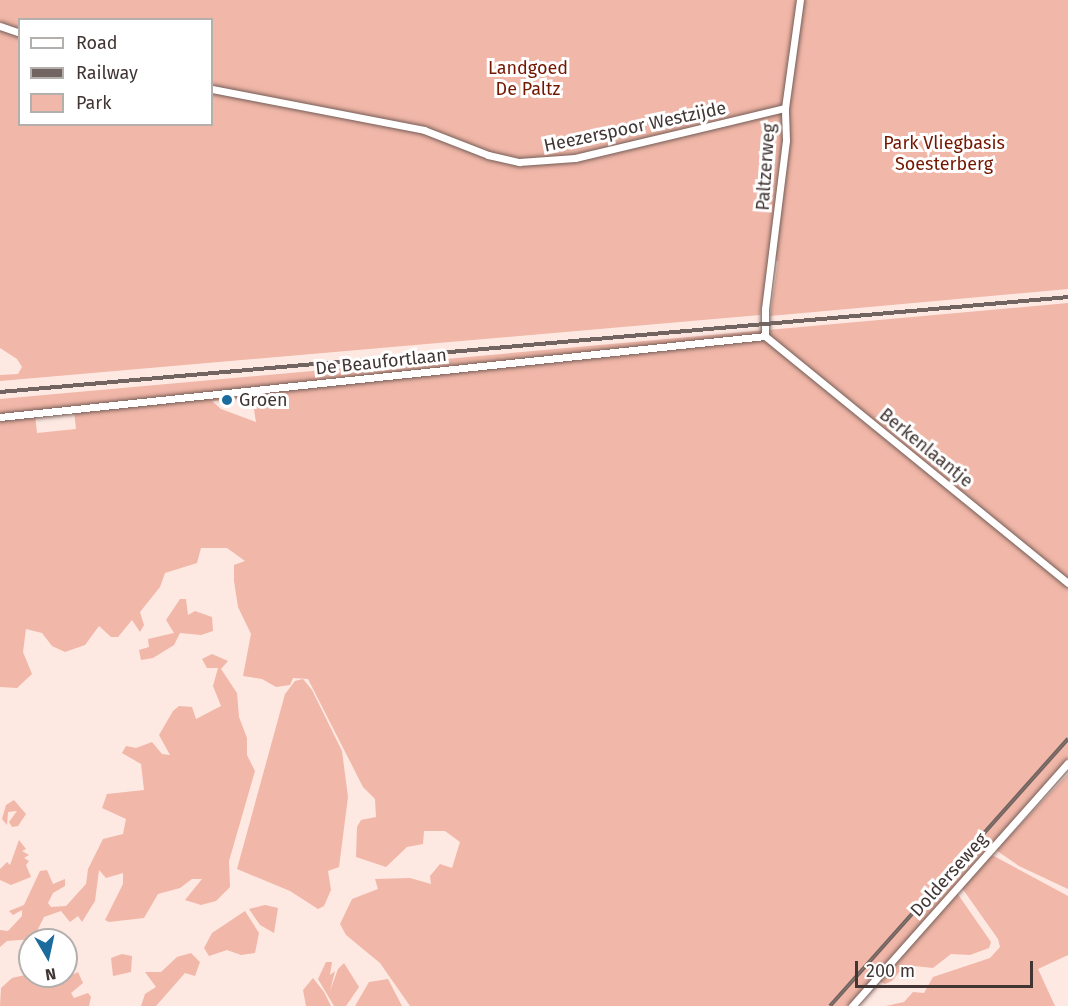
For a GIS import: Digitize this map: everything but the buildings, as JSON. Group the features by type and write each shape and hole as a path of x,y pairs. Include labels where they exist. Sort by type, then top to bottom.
{"street":[{"name":"Paltzerweg","path":"765,336 765,309 786,140 785,108 800,0"},
{"path":"0,26 18,32"},
{"name":"Heezerspoor Westzijde","path":"213,89 424,130 488,155 519,162 575,159 785,108"},
{"name":"De Beaufortlaan","path":"0,417 765,336"},
{"name":"Berkenlaantje","path":"765,336 1068,583"},
{"name":"Dolderseweg","path":"852,1006 1068,764"}],"green space":[{"path":"0,0 1068,0 1068,289 770,316 778,262 772,255 760,315 0,381 0,375 18,374 22,367 17,359 0,348"},
{"path":"1068,303 1068,761 848,1006 410,1006 380,963 346,935 340,924 352,899 378,889 375,879 410,878 431,884 430,876 440,864 452,868 460,842 445,831 424,831 423,844 407,847 386,867 356,857 357,827 361,820 376,817 375,799 363,787 308,679 293,678 290,685 276,687 262,679 243,676 251,634 238,607 234,565 245,561 227,548 201,548 197,563 165,573 160,587 140,612 144,625 140,632 132,620 118,637 111,637 99,626 85,645 65,652 52,646 42,633 26,629 23,652 32,674 17,688 0,687 0,399","holes":["252,397 256,422 221,409 212,401","74,411 76,429 37,433 35,415"]},
{"path":"180,599 186,599 188,615 195,611 212,617 213,631 201,635 180,633 174,645 153,658 141,660 139,650 149,647 148,639 174,633 166,620"},
{"path":"212,654 228,661 221,669 237,693 239,717 247,738 247,755 255,771 229,861 230,887 216,901 201,905 185,900 202,879 192,879 180,888 158,894 144,918 109,922 105,920 123,884 123,873 106,878 99,870 95,901 82,922 78,916 70,922 61,911 44,917 38,928 18,928 18,940 7,941 0,947 0,930 8,931 22,916 22,910 13,915 9,911 24,905 40,871 47,870 53,884 65,879 65,886 53,893 48,903 51,907 66,906 86,884 88,869 103,839 123,834 126,819 102,808 107,794 144,790 141,764 122,753 126,746 136,748 152,742 162,754 170,755 159,735 173,711 179,706 192,707 196,719 221,706 213,686 218,668 207,668 202,659"},
{"path":"303,679 312,690 342,751 348,797 339,867 328,871 331,890 324,906 318,909 290,891 237,869 285,694 295,681"},
{"path":"1068,774 1068,889 1019,866 996,850"},
{"path":"14,800 26,814 18,826 12,827 9,822 17,811 8,812 7,825 2,819 6,805"},
{"path":"19,840 26,849 22,851 29,855 24,858 29,861 26,865 31,877 11,885 0,880 0,869 7,862 10,865"},
{"path":"992,855 1068,896 1068,955 1038,969 1055,1006 886,1006 904,1002 913,992 924,993 933,977 990,958 1000,947 998,939 962,888"},
{"path":"957,893 991,942 989,948 970,955 951,954 933,968 905,965 892,981 885,984 878,981"},
{"path":"265,905 278,908 274,933 260,925 249,909"},
{"path":"245,911 259,933 255,953 241,955 227,950 209,956 204,948 212,933"},
{"path":"191,953 200,962 195,976 185,973 156,1006 141,1006 145,994 156,987 145,972 161,972 177,957"},
{"path":"122,954 132,956 131,972 113,976 111,958"},
{"path":"326,962 332,962 330,975 335,971 330,991 338,969 344,963 359,987 346,1006 334,1006 318,979"},
{"path":"78,972 83,983 78,987"},
{"path":"18,977 18,988 77,988 71,993 74,998 88,993 91,997 89,1006 0,1006 1,988 12,978"},
{"path":"313,978 331,1006 306,1006 303,990"},
{"path":"388,979 402,1006 355,1006 369,982"}],"railway":[{"path":"0,392 1068,297"},
{"path":"830,1006 1068,739"}],"place":[{"name":"Groen","path":"227,400"}],"park label":[{"name":"Landgoed De Paltz","path":"528,79"},
{"name":"Park Vliegbasis Soesterberg","path":"944,154"}]}
